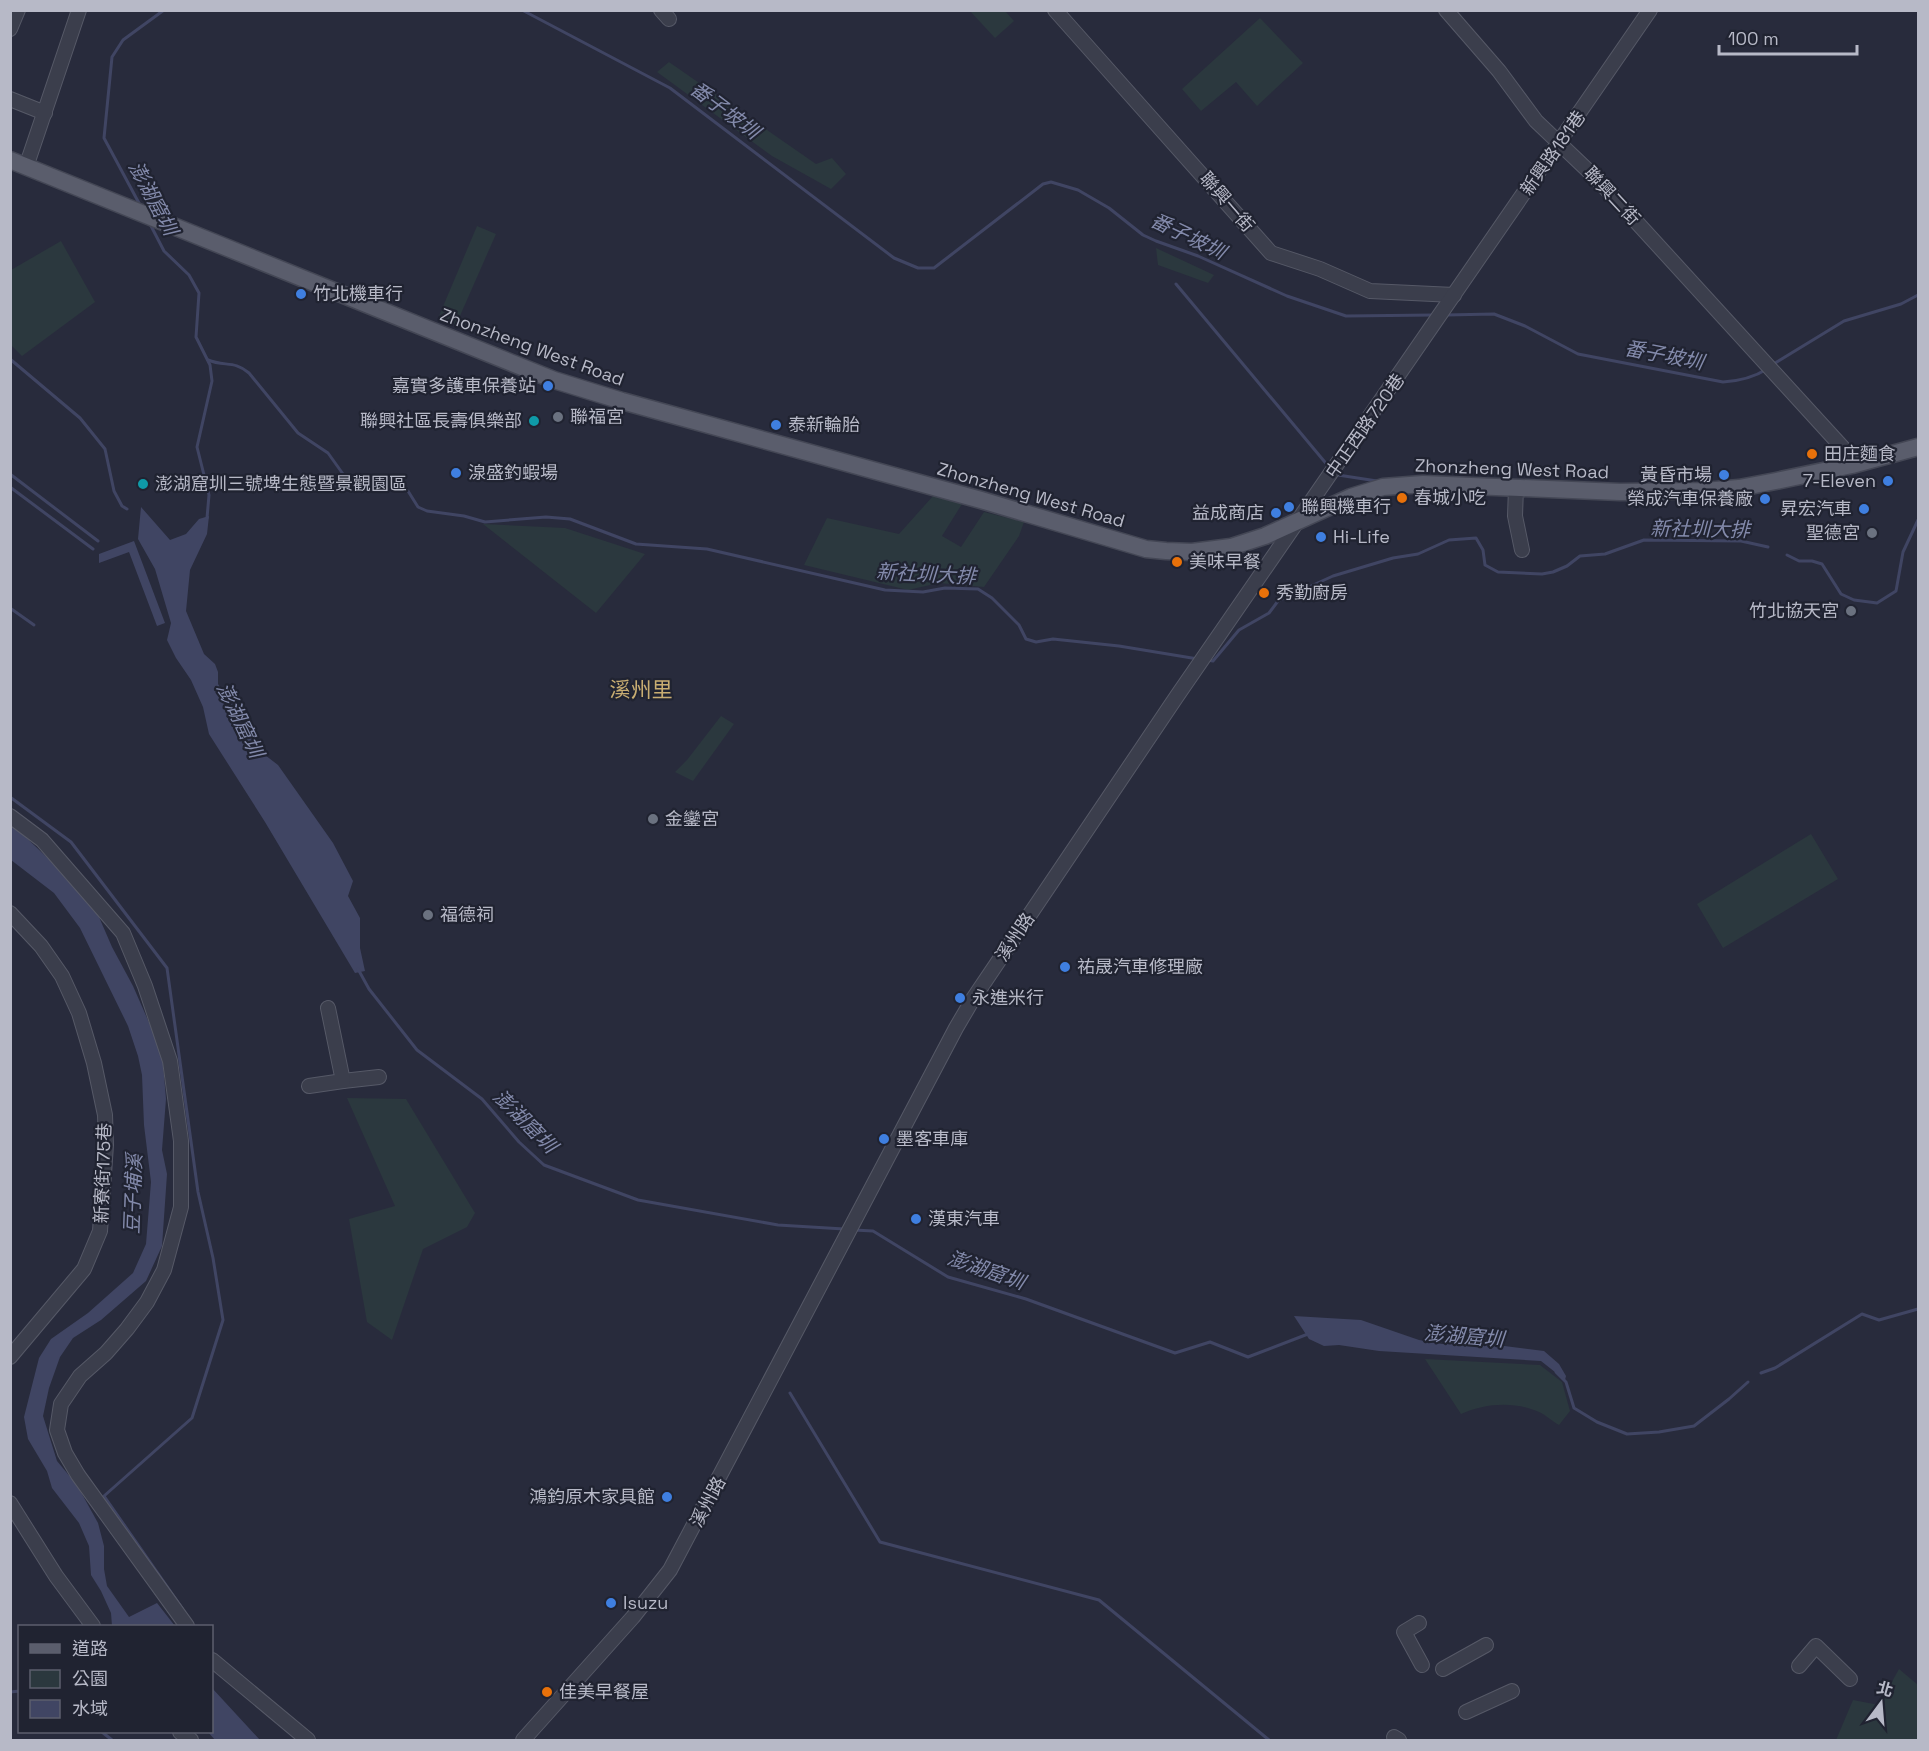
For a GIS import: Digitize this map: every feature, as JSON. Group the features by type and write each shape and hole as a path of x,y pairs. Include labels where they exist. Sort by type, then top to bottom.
{"main road":[{"path":"10,160 27,167"},
{"name":"Zhonzheng West Road","path":"27,167 554,380 622,401 981,500 1146,549 1192,552 1231,547 1264,536 1351,498 1383,487 1423,484 1620,492 1704,491 1739,488 1852,465 1918,447"}],"street":[{"path":"10,29 18,10"},
{"path":"27,167 79,10"},
{"name":"聯興一街","path":"1055,10 1271,253 1320,269 1370,291 1454,295"},
{"name":"聯興二街","path":"1446,10 1498,71 1536,121 1600,182 1843,448 1852,465"},
{"name":"新興路181巷","path":"1431,330 1650,10"},
{"path":"10,99 45,113"},
{"name":"中正西路720巷","path":"1298,521 1431,330"},
{"path":"1516,488 1515,516 1522,550"},
{"name":"溪州路","path":"523,1740 633,1617 670,1570 973,999 1298,521"},
{"path":"10,816 42,840 123,933 145,986 170,1060 181,1141 181,1207 164,1270 147,1302 127,1329 106,1353 80,1376 61,1404 57,1430 65,1453 78,1475 186,1625"},
{"name":"新寮街175巷","path":"10,912 41,946 62,976 79,1013 94,1063 105,1115 106,1145 100,1232 84,1269 10,1357"},
{"path":"328,1008 343,1082"},
{"path":"309,1086 379,1077"},
{"path":"10,1503 56,1576 92,1625"},
{"path":"1419,1623 1404,1632 1422,1665"},
{"path":"1443,1669 1486,1645"},
{"path":"1799,1666 1816,1647 1850,1678"},
{"path":"213,1661 308,1740"},
{"path":"1466,1712 1512,1691"}],"green space":[{"path":"970,11 1005,11 1014,21 995,38"},
{"path":"1260,18 1303,63 1257,106 1236,82 1201,111 1182,89"},
{"path":"669,62 816,164 832,158 846,174 831,189 772,156 657,72"},
{"path":"477,226 496,234 456,325 439,316"},
{"path":"61,241 95,302 22,356 11,345 11,270"},
{"path":"1156,248 1214,275 1208,283 1158,265"},
{"path":"933,496 962,504 942,536 961,547 984,512 1024,522 1019,536 984,587 939,583 908,590 804,565 827,518 899,534"},
{"path":"483,524 565,528 645,554 596,613"},
{"path":"721,716 734,724 693,781 675,772 687,760"},
{"path":"1811,834 1838,879 1723,948 1697,904"},
{"path":"347,1098 406,1099 475,1213 467,1227 423,1249 392,1340 367,1322 349,1219 395,1206"},
{"path":"1425,1359 1540,1365 1562,1382 1570,1411 1559,1425 1539,1412 1520,1406 1490,1406 1461,1414"},
{"path":"1899,1669 1918,1685 1918,1740 1836,1740 1853,1700 1879,1705"}],"water":[{"path":"141,507 170,540 186,534 199,519 209,516 207,534 190,570 186,611 204,654 215,664 218,684 265,755 278,765 333,843 353,881 348,896 360,918 360,948 365,971 355,973 265,822 209,734 203,707 191,680 167,640 171,623 155,569 138,539"},
{"path":"134,541 165,623 157,626 129,552 99,563 99,554"},
{"name":"豆子埔溪","path":"10,822 59,869 99,917 162,1052 166,1099 162,1150 167,1174 162,1246 146,1281 101,1320 73,1338 60,1357 49,1388 43,1416 57,1461 77,1485 98,1523 104,1546 107,1586 129,1617 157,1603 174,1625 112,1625 111,1613 91,1575 89,1546 79,1523 52,1488 47,1471 28,1439 24,1417 39,1358 51,1339 88,1313 133,1273 146,1244 151,1182 144,1125 142,1075 128,1026 80,928 54,893 11,860"},
{"path":"1294,1316 1361,1320 1419,1340 1442,1344 1473,1342 1544,1351 1559,1364 1566,1376 1565,1380 1541,1361 1379,1351 1339,1345 1324,1346 1309,1339"},
{"path":"213,1689 260,1740 215,1740 209,1733 213,1733"}],"waterway":[{"name":"澎湖窟圳","path":"140,205 104,138 112,57 123,40 164,10"},
{"name":"番子坡圳","path":"522,10 670,88 894,258 918,268 934,268 1043,184 1051,182 1078,190 1109,208 1143,235 1198,256 1287,296 1346,316 1433,315"},
{"name":"澎湖窟圳","path":"150,224 164,251 189,275 199,293 196,337 210,365 212,381 197,447 209,495 207,518"},
{"path":"1176,284 1329,467"},
{"name":"番子坡圳","path":"1772,365 1844,321 1901,304 1918,295"},
{"name":"番子坡圳","path":"1446,315 1494,314 1525,326 1578,354 1723,382 1746,378 1767,369"},
{"path":"10,359 80,418 105,449 114,491 122,506 127,509"},
{"name":"新社圳大排","path":"208,360 239,366 249,373 298,433 328,453 343,474 352,481 400,487 408,491 418,507 427,511 464,516 485,522 546,517 570,519 636,544 707,549 885,590 923,592 945,588 978,589 992,598 1019,625 1026,639 1036,642 1053,639 1119,646 1198,659"},
{"path":"10,474 98,541"},
{"path":"1338,475 1377,481"},
{"path":"10,487 93,549"},
{"name":"新社圳大排","path":"1787,555 1799,561 1822,564 1841,594 1854,600 1877,603 1896,591 1903,552 1918,520"},
{"name":"新社圳大排","path":"1207,660 1213,661 1239,630 1269,613 1278,601 1333,576 1393,558 1418,554 1449,540 1476,538 1483,550 1485,565 1498,572 1542,574 1567,566 1580,556 1605,554 1644,540 1741,541 1768,547"},
{"path":"10,608 34,625"},
{"path":"10,797 71,842 167,968 198,1192 213,1258 223,1320 192,1418 104,1496 182,1608"},
{"name":"澎湖窟圳","path":"358,969 369,989 417,1050 482,1099 519,1142 544,1165 638,1200 778,1225 844,1229"},
{"name":"澎湖窟圳","path":"854,1230 873,1231 948,1277 1026,1299 1175,1353 1210,1342 1248,1357 1308,1334"},
{"name":"澎湖窟圳","path":"1761,1373 1775,1368 1862,1314 1879,1320 1918,1309"},
{"name":"澎湖窟圳","path":"1556,1372 1566,1382 1574,1408 1597,1422 1627,1434 1659,1432 1694,1426 1748,1382"},
{"path":"790,1393 880,1542 1099,1600 1269,1740"},
{"path":"10,1692 18,1691"},
{"path":"103,1733 112,1740"}],"place":[{"name":"竹北機車行","path":"301,294"},
{"name":"嘉實多護車保養站","path":"548,386"},
{"name":"聯福宮","path":"558,417"},
{"name":"聯興社區長壽俱樂部","path":"534,421"},
{"name":"泰新輪胎","path":"776,425"},
{"name":"田庄麵食","path":"1812,454"},
{"name":"湶盛釣蝦場","path":"456,473"},
{"name":"黃昏市場","path":"1724,475"},
{"name":"7-Eleven","path":"1888,481"},
{"name":"澎湖窟圳三號埤生態暨景觀園區","path":"143,484"},
{"name":"春城小吃","path":"1402,498"},
{"name":"榮成汽車保養廠","path":"1765,499"},
{"name":"聯興機車行","path":"1289,507"},
{"name":"昇宏汽車","path":"1864,509"},
{"name":"益成商店","path":"1276,513"},
{"name":"聖德宮","path":"1872,533"},
{"name":"Hi-Life","path":"1321,537"},
{"name":"美味早餐","path":"1177,562"},
{"name":"秀勤廚房","path":"1264,593"},
{"name":"竹北協天宮","path":"1851,611"},
{"name":"金鑾宮","path":"653,819"},
{"name":"福德祠","path":"428,915"},
{"name":"祐晟汽車修理廠","path":"1065,967"},
{"name":"永進米行","path":"960,998"},
{"name":"墨客車庫","path":"884,1139"},
{"name":"漢東汽車","path":"916,1219"},
{"name":"鴻鈞原木家具館","path":"667,1497"},
{"name":"Isuzu","path":"611,1603"},
{"name":"佳美早餐屋","path":"547,1692"}],"district":[{"name":"溪州里","path":"641,690"}]}
